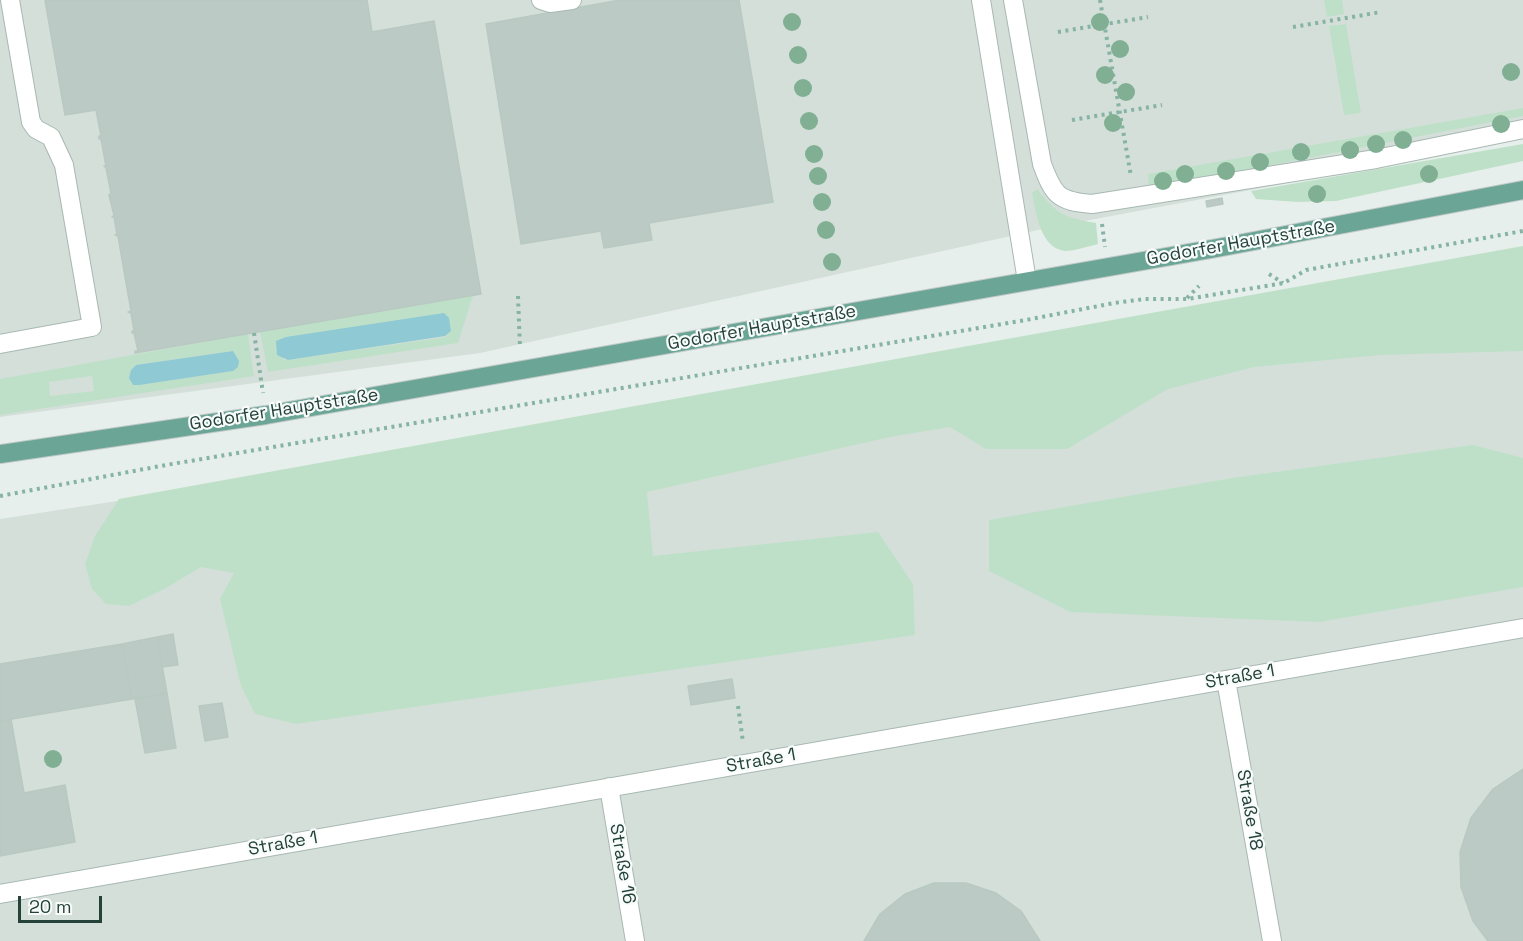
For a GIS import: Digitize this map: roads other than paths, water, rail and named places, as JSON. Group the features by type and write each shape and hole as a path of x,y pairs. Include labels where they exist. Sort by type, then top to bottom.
{"main road":[{"name":"Godorfer Hauptstraße","path":"0,454 266,415 1027,281 1523,190"}],"lane":[{"path":"0,344 92,327 64,165 51,137 36,129 31,122 10,0"},
{"path":"541,0 550,3 572,0"},
{"path":"981,0 1027,281"},
{"path":"1013,0 1042,164 1051,187 1068,202 1092,204 1376,159 1523,129"},
{"name":"Straße 1","path":"0,894 1523,628"},
{"name":"Straße 18","path":"1226,680 1272,941"},
{"name":"Straße 16","path":"609,787 635,941"}],"water":[{"path":"444,313 449,318 451,331 445,336 288,360 277,355 276,341 286,337"},
{"path":"233,351 239,361 238,367 233,371 139,385 133,385 129,378 131,370 136,365"}]}
